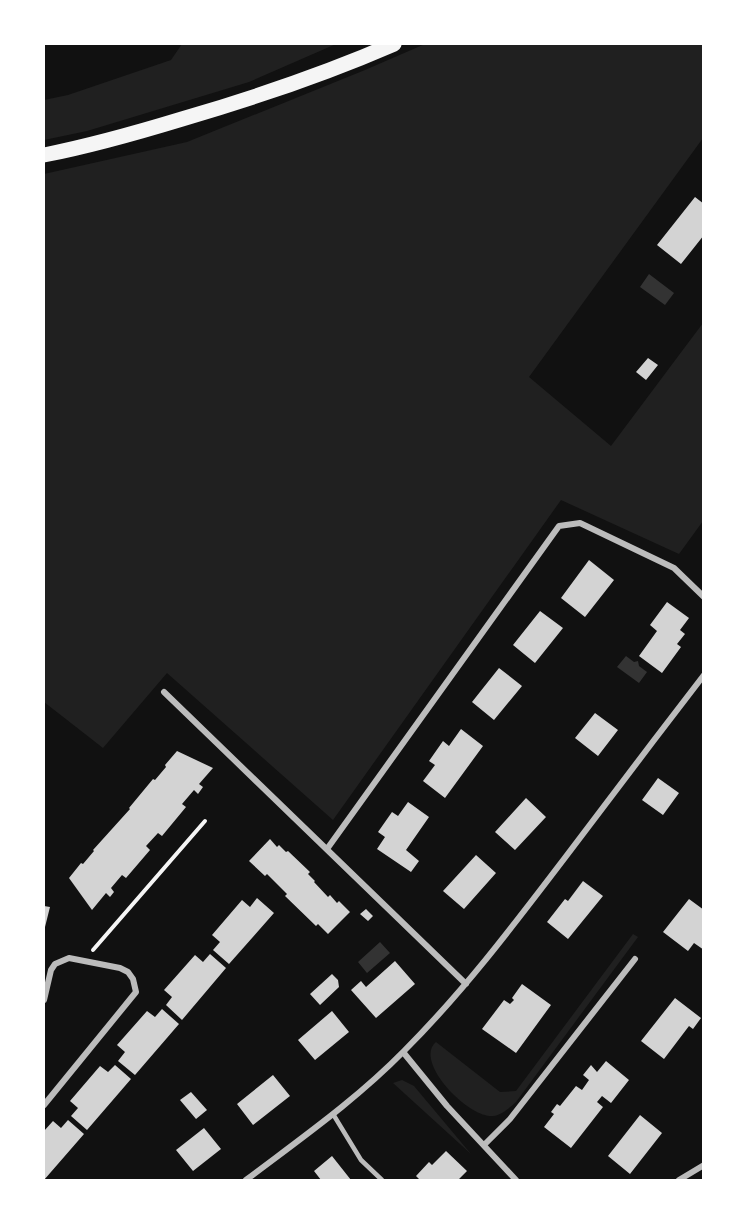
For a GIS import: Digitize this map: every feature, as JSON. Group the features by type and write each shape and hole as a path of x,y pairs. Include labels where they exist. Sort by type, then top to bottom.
{"main road":[{"path":"44,155 138,133 217,109 295,84 394,44"}],"street":[{"path":"327,849 559,526 580,523 674,568 704,597"},
{"path":"246,1180 333,1114 403,1052 466,984 704,675"},
{"path":"164,692 466,984"},
{"path":"44,1000 51,970 55,964 69,958 120,968 128,972 136,992 44,1105"},
{"path":"484,1145 510,1119 634,959"},
{"path":"403,1052 447,1106 516,1180"},
{"path":"679,1180 704,1165"}],"lane":[{"path":"333,1114 361,1160 382,1180"}],"path":[{"path":"88,962 93,949 205,821"}],"shaded area":[{"path":"182,44 336,44 249,82 87,131 44,140 44,100 68,95 171,60"},
{"path":"425,44 703,44 703,138 529,377 611,446 703,323 703,521 679,554 561,500 333,820 167,673 103,748 44,702 44,174 187,142"},
{"path":"649,274 674,293 665,305 640,287"},
{"path":"626,656 634,662 638,661 639,666 647,672 639,683 617,667"},
{"path":"633,934 638,937 516,1102 508,1109 493,1116 482,1114 470,1108 446,1087 432,1062 431,1051 436,1042 500,1092 516,1091"},
{"path":"380,942 390,953 367,973 358,962"},
{"path":"402,1080 414,1086 471,1154 393,1083"}],"building":[{"path":"695,197 704,204 704,235 681,264 657,245"},
{"path":"648,358 658,365 646,380 636,372"},
{"path":"589,560 614,580 585,617 561,598"},
{"path":"667,602 689,618 680,630 685,634 677,644 681,647 662,673 639,656 657,631 650,625"},
{"path":"540,611 563,628 535,663 513,645"},
{"path":"499,668 522,686 494,720 472,702"},
{"path":"595,713 618,730 598,756 575,738"},
{"path":"461,729 483,746 445,798 423,781 435,765 429,761 443,741 449,746"},
{"path":"177,751 213,768 199,784 203,787 198,794 194,790 182,804 186,807 162,836 158,833 146,846 150,850 126,878 122,875 111,888 114,892 110,897 106,893 92,910 69,878 130,809 153,779 155,780"},
{"path":"658,778 679,793 663,815 642,800"},
{"path":"526,798 546,817 515,850 495,832"},
{"path":"408,802 429,817 406,850 419,861 411,872 377,849 385,837 378,832 392,812 398,816"},
{"path":"270,839 277,847 279,845 286,852 288,851 310,872 308,874 328,897 330,895 337,903 339,901 350,912 328,934 318,924 316,926 285,896 287,894 267,874 265,876 249,861"},
{"path":"476,855 496,873 464,909 443,891"},
{"path":"583,881 603,896 568,939 547,922 565,899 568,901"},
{"path":"257,898 274,913 229,964 213,950 220,942 212,935 242,900 250,907"},
{"path":"689,899 704,910 704,950 694,943 688,951 663,932"},
{"path":"44,906 50,907 44,931"},
{"path":"366,909 373,916 368,921 360,914"},
{"path":"210,954 226,968 182,1020 166,1005 172,997 164,990 195,955 203,962"},
{"path":"395,961 415,984 376,1018 351,990 361,981 366,987"},
{"path":"332,974 338,980 339,987 320,1005 310,994"},
{"path":"522,984 551,1005 516,1053 482,1029 504,1000 510,1004 514,1000 512,998"},
{"path":"675,998 701,1018 693,1029 689,1026 664,1059 641,1041"},
{"path":"162,1009 179,1024 135,1075 118,1061 125,1052 117,1045 147,1011 155,1017"},
{"path":"332,1011 349,1032 315,1060 298,1040"},
{"path":"606,1061 629,1080 611,1103 602,1096 597,1102 603,1107 571,1148 544,1127 554,1114 551,1112 557,1104 560,1106 576,1086 582,1090 589,1080 583,1075 591,1065 597,1072"},
{"path":"115,1065 131,1079 87,1130 71,1116 78,1108 70,1101 100,1066 108,1072"},
{"path":"273,1075 290,1096 253,1125 237,1104"},
{"path":"191,1092 207,1110 196,1119 180,1100"},
{"path":"640,1115 662,1133 630,1174 608,1156"},
{"path":"68,1120 84,1134 44,1180 44,1131 53,1121 61,1128"},
{"path":"204,1128 221,1149 193,1171 176,1150"},
{"path":"446,1151 467,1171 458,1180 420,1180 416,1176 429,1162 432,1165"},
{"path":"332,1156 351,1180 321,1180 314,1171"}]}
